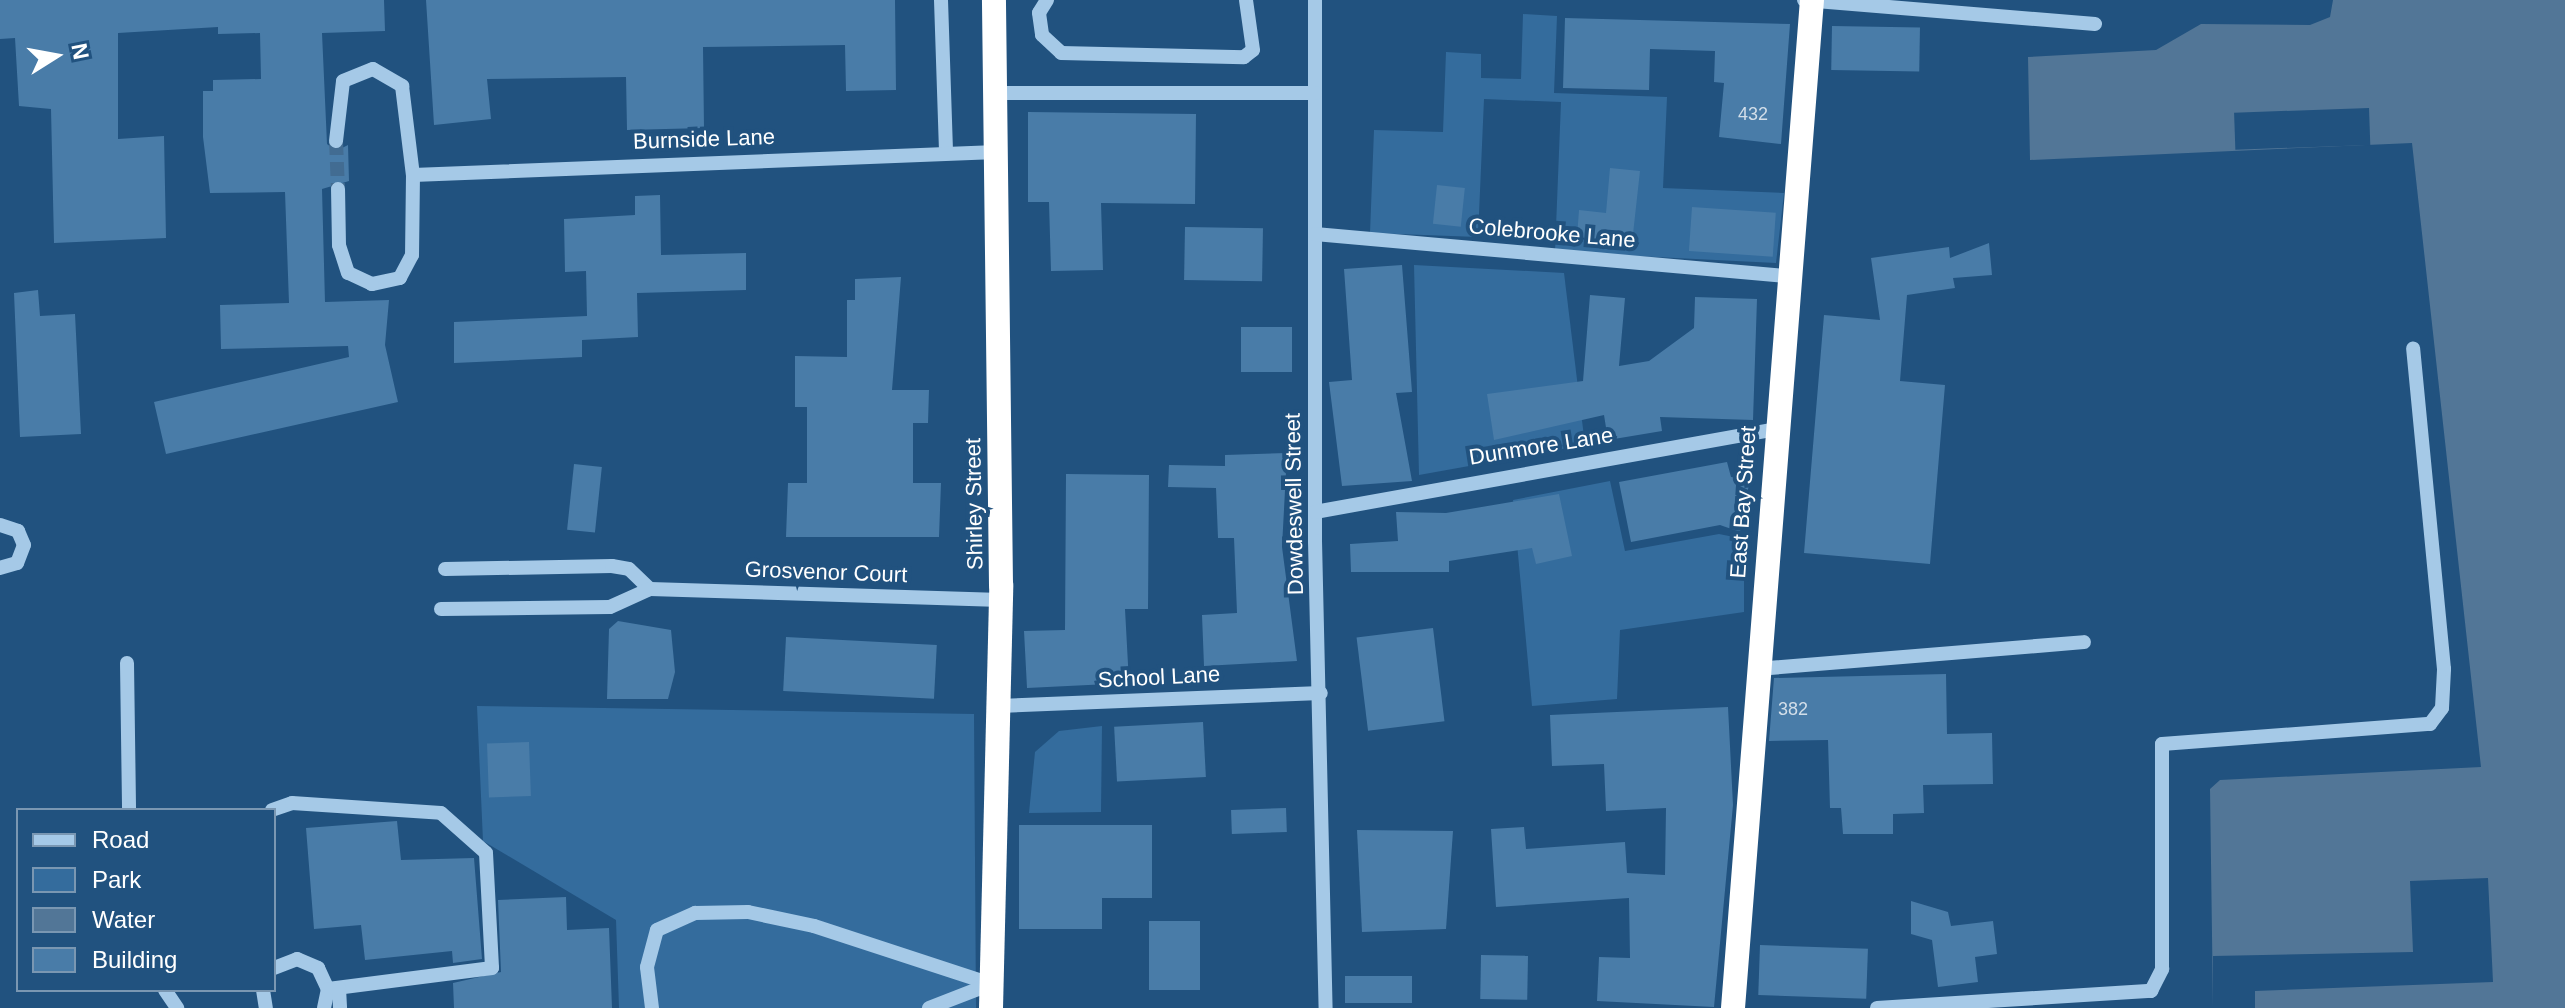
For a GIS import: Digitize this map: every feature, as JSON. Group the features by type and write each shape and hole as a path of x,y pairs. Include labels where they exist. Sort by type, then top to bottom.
{"highway":[{"name":"Shirley Street","path":"991,996 1001,600 994,0"},
{"name":"East Bay Street","path":"1733,1008 1785,276 1812,0"}],"street":[{"path":"941,0 946,153"},
{"path":"1047,0 1039,13 1042,35 1061,53 1244,57 1253,50 1246,0"},
{"name":"Dowdeswell Street","path":"1315,0 1315,512 1326,1008"},
{"path":"1804,0 2095,24"},
{"path":"336,141 343,81 363,70 384,72 406,94 413,175 409,268 386,284 357,280 342,261 338,189"},
{"path":"997,93 1315,93"},
{"name":"Burnside Lane","path":"413,175 997,152"},
{"name":"Colebrooke Lane","path":"1315,234 1785,276"},
{"path":"1877,1008 2151,991 2162,969 2156,756 2162,744 2430,724 2442,708 2444,669 2413,348"},
{"name":"Dunmore Lane","path":"1315,512 1775,429"},
{"path":"0,525 18,531 24,545 17,563 0,568"},
{"path":"441,609 610,607 650,589 629,569 612,566 445,569"},
{"name":"Grosvenor Court","path":"650,589 1001,600"},
{"path":"1757,669 2084,642"},
{"path":"127,663 129,808"},
{"name":"School Lane","path":"999,706 1321,693"},
{"path":"276,809 292,803 441,813 486,853 492,968 334,988"},
{"path":"652,1008 647,967 657,930 695,913 748,912 814,926 991,996"},
{"path":"276,967 297,959 318,968 334,988 340,1008"},
{"path":"324,1008 334,988"},
{"path":"929,1008 991,996"}],"green space":[{"path":"1523,14 1557,16 1554,93 1667,97 1663,188 1784,193 1776,263 1555,252 1561,102 1484,99 1478,237 1370,233 1374,130 1443,132 1446,52 1481,54 1481,78 1521,79"},
{"path":"1414,265 1564,273 1585,445 1419,475"},
{"path":"1610,481 1625,551 1719,534 1744,539 1744,612 1620,630 1617,699 1532,706 1513,500"},
{"path":"477,706 974,714 976,1008 619,1008 616,920 483,841"},
{"path":"1102,726 1101,812 1029,813 1035,752 1059,731"}],"water":[{"path":"2333,0 2565,0 2565,1008 2213,1008 2210,789 2220,780 2481,767 2412,143 2030,160 2028,57 2156,50 2201,24 2310,25 2330,17"}],"pier":[{"path":"2369,108 2370,145 2235,150 2234,113"},
{"path":"2488,878 2493,982 2255,991 2255,1008 2213,1008 2213,956 2413,952 2410,881"}],"building":[{"path":"0,0 384,0 385,31 322,33 327,144 336,151 348,145 349,181 322,189 325,302 389,300 385,345 398,402 166,454 154,402 349,357 348,346 221,349 220,305 289,303 285,192 210,193 203,137 203,91 213,91 213,80 261,79 260,33 218,34 218,27 118,33 118,139 164,136 166,238 54,243 51,109 19,106 15,38 0,39"},
{"path":"426,0 895,0 896,90 846,91 845,45 703,47 704,128 627,130 626,77 487,79 491,119 434,125"},
{"path":"1565,18 1790,24 1781,144 1719,137 1724,83 1714,82 1715,51 1650,49 1649,90 1563,88"},
{"path":"1832,26 1920,28 1919,72 1831,70"},
{"path":"1028,112 1196,114 1195,204 1101,203 1103,270 1051,271 1049,202 1028,202"},
{"path":"1610,168 1640,171 1632,243 1577,237 1579,210 1606,213"},
{"path":"1437,185 1465,188 1461,227 1433,224"},
{"path":"660,195 661,255 746,253 746,290 637,293 638,337 582,340 582,357 454,363 454,322 587,316 586,271 565,272 564,219 635,215 635,196"},
{"path":"1692,207 1776,213 1773,257 1689,251"},
{"path":"1185,227 1263,228 1262,281 1184,280"},
{"path":"1989,243 1992,275 1953,278 1955,288 1907,295 1900,381 1945,385 1930,564 1804,553 1824,315 1880,320 1871,258 1949,247 1950,258"},
{"path":"1402,265 1412,392 1396,393 1412,481 1342,486 1329,382 1352,380 1344,269"},
{"path":"901,277 892,390 929,390 928,423 913,423 913,483 941,483 939,537 786,537 788,483 807,483 807,407 795,407 795,356 847,357 847,300 855,300 855,279"},
{"path":"38,290 40,316 75,314 81,434 20,437 14,293"},
{"path":"1590,295 1625,298 1619,366 1649,361 1694,328 1695,297 1757,299 1753,420 1660,417 1662,431 1608,440 1604,415 1494,440 1487,394 1583,381"},
{"path":"1241,327 1292,327 1292,372 1241,372"},
{"path":"1287,453 1282,547 1297,661 1204,666 1202,615 1237,613 1234,538 1218,538 1216,488 1168,487 1169,465 1225,466 1225,455"},
{"path":"1727,462 1731,477 1750,479 1740,532 1720,525 1631,542 1619,482"},
{"path":"574,464 602,467 595,533 567,530"},
{"path":"1066,474 1149,475 1148,609 1125,609 1129,683 1027,688 1024,631 1065,630"},
{"path":"1559,494 1572,556 1536,564 1532,548 1449,561 1449,572 1351,572 1350,544 1398,541 1396,512 1446,513"},
{"path":"618,621 671,630 675,672 668,699 607,699 609,629"},
{"path":"1433,628 1444,721 1368,731 1357,637"},
{"path":"786,637 937,645 934,699 783,691"},
{"path":"1946,674 1947,734 1992,733 1993,784 1923,785 1924,813 1893,814 1893,834 1843,834 1841,808 1830,808 1828,740 1769,741 1774,678"},
{"path":"1728,707 1733,805 1714,1007 1597,1001 1599,957 1630,958 1629,898 1496,907 1491,829 1524,827 1526,849 1625,842 1627,873 1665,875 1666,808 1606,811 1604,764 1552,766 1550,715"},
{"path":"1203,722 1206,777 1117,782 1114,727"},
{"path":"529,742 531,796 489,797 487,743"},
{"path":"1286,808 1287,832 1232,834 1231,810"},
{"path":"397,821 401,860 474,858 482,959 453,963 452,951 365,960 361,925 314,929 306,828"},
{"path":"1019,825 1152,825 1152,898 1102,898 1102,929 1019,929"},
{"path":"1357,830 1453,831 1446,929 1362,932"},
{"path":"566,897 567,930 609,928 612,1008 454,1008 453,983 501,972 498,900"},
{"path":"1911,901 1948,912 1951,926 1993,921 1997,954 1975,957 1978,982 1938,987 1932,940 1911,934"},
{"path":"1149,921 1200,921 1200,990 1149,990"},
{"path":"1760,945 1868,949 1866,999 1758,995"},
{"path":"1481,955 1528,956 1527,1000 1480,999"},
{"path":"1345,976 1412,976 1412,1003 1345,1003"}],"tunnel":[{"path":"336,141 338,189"}]}
